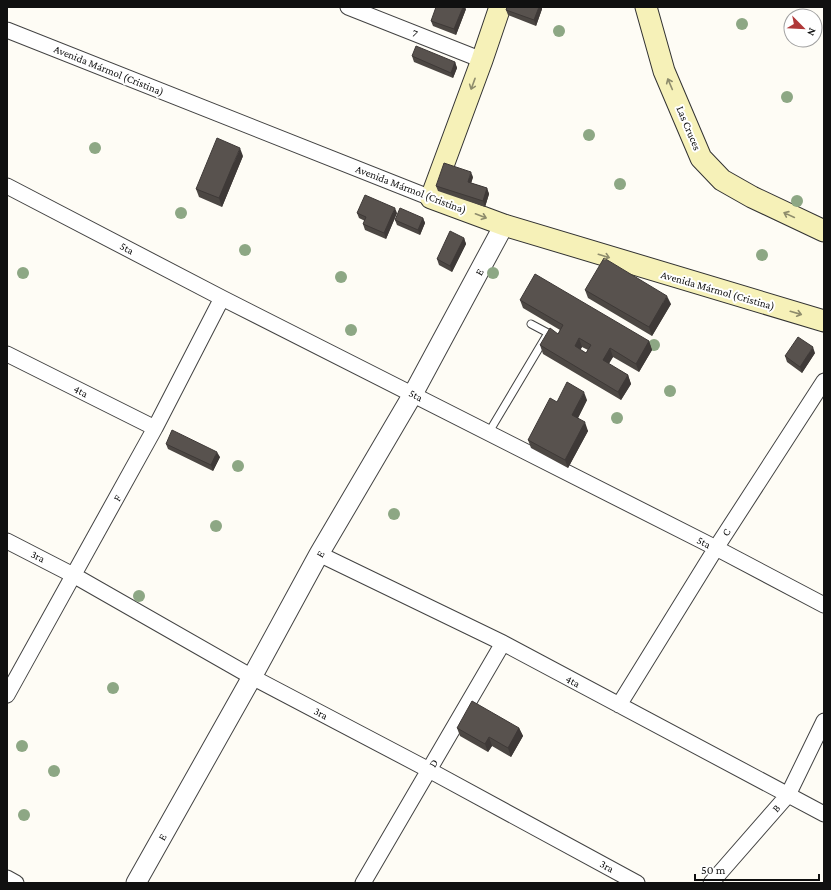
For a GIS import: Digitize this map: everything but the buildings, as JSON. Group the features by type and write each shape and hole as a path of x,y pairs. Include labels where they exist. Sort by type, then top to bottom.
{"main road":[{"path":"431,198 500,7"},
{"name":"Las Cruces","path":"646,7 664,71 701,158 722,180 752,198 824,231"},
{"name":"Avenida Mármol (Cristina)","path":"431,198 504,225 824,321"}],"street":[{"name":"7","path":"348,7 482,60"},
{"name":"Avenida Mármol (Cristina)","path":"7,30 431,198"},
{"name":"5ta","path":"7,186 222,298 489,432 824,605"},
{"name":"E","path":"136,883 252,677 319,554 413,394 504,225"},
{"name":"F","path":"9,689 75,576 155,428 222,298"},
{"name":"4ta","path":"7,354 155,428"},
{"name":"C","path":"619,705 716,548 823,388"},
{"name":"3ra","path":"7,541 75,576 252,677 429,770 637,883"},
{"name":"4ta","path":"319,554 503,643 824,814"},
{"name":"D","path":"363,883 503,643"},
{"name":"B","path":"711,883 788,795 824,721"},
{"path":"7,878 16,883"}],"lane":[{"path":"489,432 548,333 531,324"}]}
